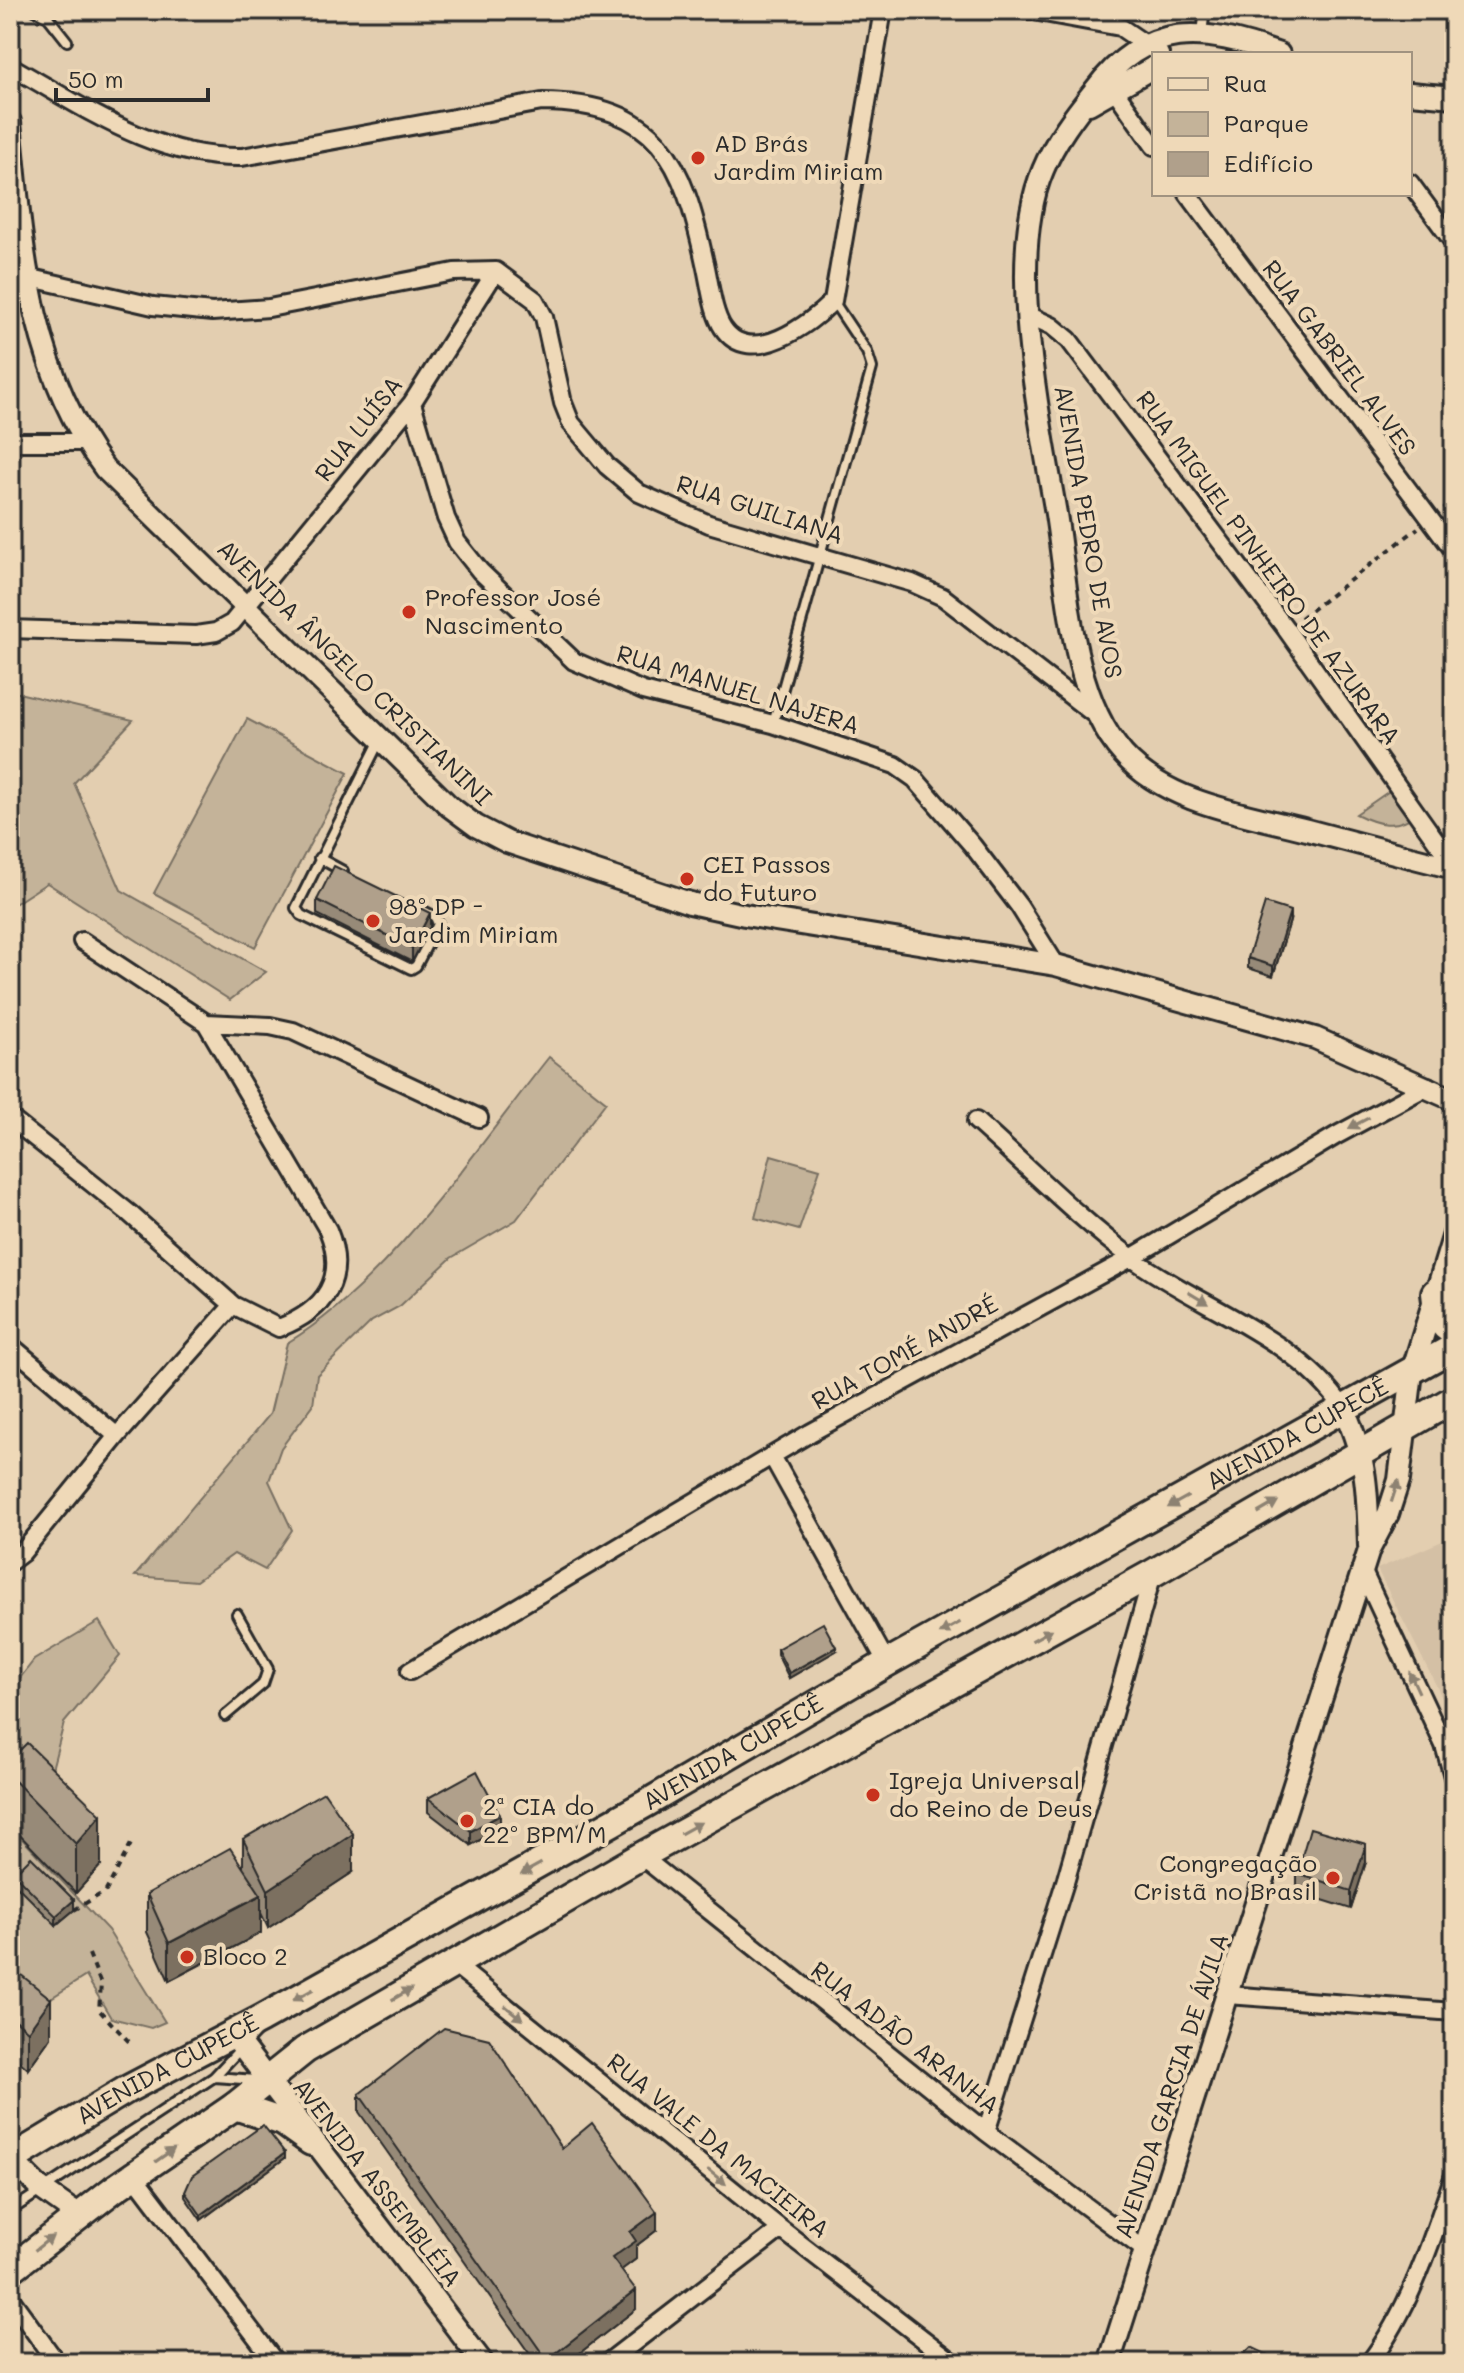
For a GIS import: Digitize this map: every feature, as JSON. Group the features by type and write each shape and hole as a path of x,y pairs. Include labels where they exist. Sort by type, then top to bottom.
{"main road":[{"path":"1435,1293 1438,1316 1444,1327 1454,1332"},
{"name":"AVENIDA CUPECÊ","path":"10,2159 126,2090 237,2041 270,2014 591,1835 887,1663 1454,1347"},
{"name":"AVENIDA CUPECÊ","path":"10,2270 78,2215 235,2106 305,2050 641,1856 1153,1573 1405,1427 1449,1407"},
{"path":"235,2106 283,2122 311,2142"}],"street":[{"path":"10,66 134,135 174,150 211,158 242,157 542,102 576,103 611,110 638,127 665,152 681,175 692,200 715,306 723,328 733,339 754,345 786,336 813,321 833,301 883,10"},
{"path":"1028,10 1105,22 1133,33 1153,48"},
{"name":"AVENIDA PEDRO DE AVOS","path":"1272,52 1230,37 1202,34 1177,34 1153,48 1078,110 1052,151 1034,201 1026,270 1028,315 1073,621 1094,714 1137,768 1187,796 1454,867"},
{"name":"AVENIDA PEDRO DE AVOS","path":"1109,83 1152,68"},
{"path":"1109,83 1152,143"},
{"path":"1412,93 1454,97"},
{"name":"AVENIDA ÂNGELO CRISTIANINI","path":"10,122 14,197 44,354 85,442 105,469 449,806 476,826 541,856 690,903 745,915 1056,965 1315,1038 1454,1100"},
{"path":"1412,186 1454,243"},
{"name":"RUA GABRIEL ALVES","path":"1189,196 1454,551"},
{"path":"27,277 153,306 212,312 269,308 454,272 496,271"},
{"name":"RUA LUÍSA","path":"10,629 196,635 216,632 232,623 412,403 496,271"},
{"name":"RUA GUILIANA","path":"496,271 535,300 544,317 563,403 571,423 607,466 639,493 679,513 912,583 943,597 1094,714"},
{"name":"RUA MIGUEL PINHEIRO DE AZURARA","path":"1028,315 1052,326 1069,340 1286,629 1454,867"},
{"name":"RUA MANUEL NAJERA","path":"412,403 446,518 457,542 480,571 574,661 643,691 773,724 873,755 915,779 1001,882 1056,965"},
{"path":"10,442 85,442"},
{"path":"10,1118 129,1213 233,1305 279,1328 300,1320 317,1306 330,1288 337,1251 328,1230 206,1023 82,941"},
{"path":"206,1023 270,1026 293,1031 479,1118"},
{"name":"RUA TOMÉ ANDRÉ","path":"410,1671 772,1456 1131,1258 1337,1135 1428,1086"},
{"path":"976,1121 1131,1258 1279,1348 1311,1372 1344,1409"},
{"name":"AVENIDA GARCIA DE ÁVILA","path":"1109,2363 1369,1550 1388,1514 1399,1480 1412,1372 1454,1234"},
{"path":"10,1562 22,1553 117,1436 233,1305"},
{"path":"10,1345 117,1436"},
{"name":"AVENIDA GARCIA DE ÁVILA","path":"1344,1409 1362,1453 1368,1479 1369,1550"},
{"path":"772,1456 887,1663"},
{"path":"1363,1572 1444,1745 1454,1780"},
{"path":"986,2132 1066,1879 1153,1573"},
{"name":"RUA ADÃO ARANHA","path":"641,1856 986,2132 1145,2250"},
{"name":"RUA VALE DA MACIEIRA","path":"454,1964 781,2229 954,2363"},
{"path":"1228,1995 1454,2012"},
{"name":"AVENIDA ASSEMBLÉIA","path":"237,2041 311,2142 483,2363"},
{"path":"10,2159 40,2188 78,2215"},
{"path":"1369,2363 1400,2310 1434,2232 1454,2175"},
{"path":"135,2177 276,2363"},
{"path":"607,2363 781,2229"},
{"path":"10,2298 57,2363"},
{"path":"923,2363 939,2352"}],"lane":[{"path":"10,11 17,10"},
{"path":"35,10 48,17 67,41"},
{"path":"1202,34 1205,10"},
{"path":"773,724 872,368 867,352 833,301"},
{"path":"380,739 299,897 298,912 411,969 416,966 438,924 435,917 413,905"},
{"path":"319,858 359,879"},
{"path":"225,1716 263,1684 268,1669 237,1614"},
{"path":"10,2211 40,2188 214,2077 237,2041"},
{"path":"214,2077 265,2080"}],"path":[{"path":"1286,629 1454,502"},
{"path":"74,1910 106,1891 133,1840"},
{"path":"89,1954 101,1984 99,2010 132,2045"}],"shaded area":[{"path":"1454,1536 1454,1729 1438,1689 1377,1569"}],"green space":[{"path":"10,691 133,720 74,783 121,890 266,972 230,1000 47,883 10,907"},
{"path":"247,719 348,773 255,947 154,893"},
{"path":"1398,785 1416,814 1409,819 1386,824 1356,814"},
{"path":"549,1057 606,1102 516,1220 451,1258 400,1306 372,1321 317,1375 313,1405 281,1448 269,1481 292,1530 265,1570 234,1554 196,1581 135,1576 270,1414 287,1343 325,1317 395,1250"},
{"path":"771,1155 820,1169 799,1230 755,1218"},
{"path":"99,1621 120,1656 64,1723 50,1777 10,1809 10,1691 34,1660"},
{"path":"10,1826 108,1930 165,2022 151,2028 111,2018 86,1976 32,2010 10,1990"}],"building":[{"name":"98º DP - Jardim Miriam","path":"334,866 430,913 412,948 317,900"},
{"path":"1265,903 1290,911 1273,966 1248,958"},
{"path":"823,1623 836,1647 789,1673 777,1649"},
{"path":"27,1743 101,1815 76,1844 10,1776 10,1760"},
{"path":"477,1771 500,1815 471,1831 428,1798"},
{"path":"324,1792 353,1834 268,1890 243,1839"},
{"path":"1310,1828 1366,1844 1351,1891 1297,1873"},
{"path":"230,1848 261,1895 169,1943 147,1894"},
{"path":"31,1857 74,1900 56,1916 14,1874"},
{"path":"10,1966 51,1999 28,2031 10,2015"},
{"path":"444,2028 489,2039 562,2148 592,2123 657,2212 630,2232 636,2241 612,2258 636,2290 547,2360 359,2094"},
{"path":"263,2125 285,2153 201,2215 185,2192 192,2176"},
{"path":"1251,2347 1285,2363 1239,2363"}],"place":[{"name":"AD Brás Jardim Miriam","path":"698,158"},
{"name":"Professor José Nascimento","path":"409,612"},
{"name":"CEI Passos do Futuro","path":"687,879"},
{"name":"98º DP - Jardim Miriam","path":"373,921"},
{"name":"Igreja Universal do Reino de Deus","path":"873,1795"},
{"name":"2ª CIA do 22º BPM/M","path":"467,1821"},
{"name":"Congregação Cristã no Brasil","path":"1333,1878"},
{"name":"Bloco 2","path":"187,1957"}]}
